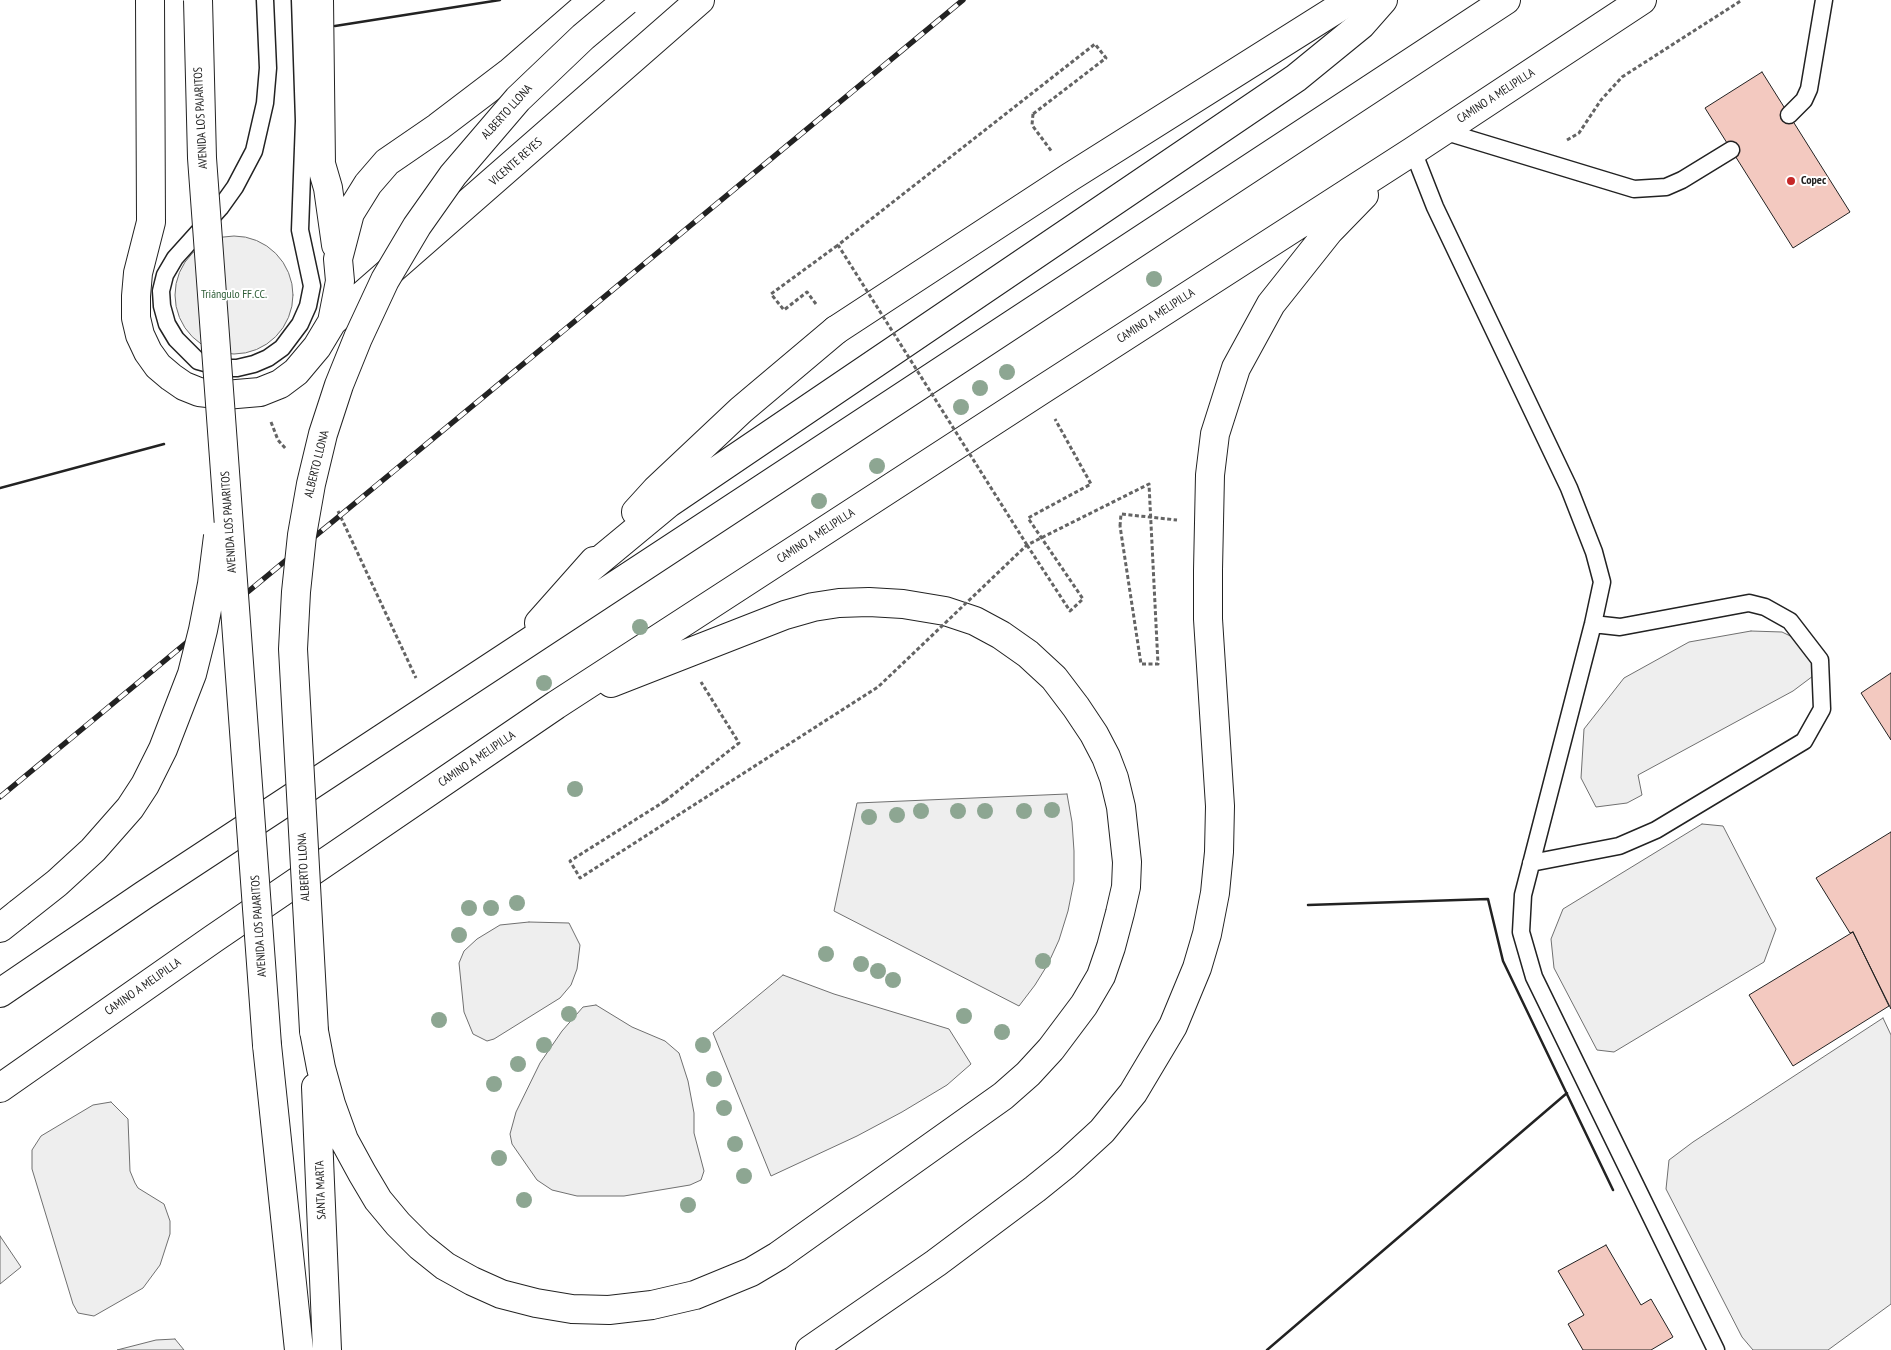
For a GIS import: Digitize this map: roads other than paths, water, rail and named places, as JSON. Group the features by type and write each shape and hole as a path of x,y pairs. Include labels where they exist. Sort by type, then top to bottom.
{"main road":[{"path":"150,0 151,222 138,273 136,296 136,318 140,335 148,352 158,366 171,377 184,386 200,392 225,395 260,392 280,384 296,372 317,347 332,322"},
{"name":"AVENIDA LOS PAJARITOS","path":"198,0 202,158 267,1045 299,1350"},
{"path":"319,0 321,164 328,188 339,270"},
{"name":"ALBERTO LLONA","path":"332,322 339,270 350,213 368,184 387,162 438,127 510,73 593,0"},
{"name":"ALBERTO LLONA","path":"314,1031 293,649 302,534 311,484 324,434 339,385 358,338 385,280 417,226 453,175 518,98 576,43 627,0"},
{"name":"VICENTE REYES","path":"332,322 700,0"},
{"path":"511,654 656,490 741,410 836,330 1070,177 1351,0"},
{"path":"582,575 669,503 1296,78 1361,25 1383,0"},
{"path":"0,993 144,895 1506,0"},
{"name":"CAMINO A MELIPILLA","path":"0,1088 213,939 556,705 1413,151 1642,0"},
{"path":"810,1350 936,1263 1066,1164 1102,1131 1133,1093 1173,1026 1197,968 1207,934 1215,893 1219,852 1220,806 1208,619 1208,524 1210,475 1215,434 1236,368 1271,304 1329,231 1413,151"},
{"path":"10,921 57,883 112,830 145,785 163,749 192,674 203,630 218,538 224,455"},
{"path":"314,1031 320,1068 344,1140 378,1200 420,1246 439,1261 472,1281 501,1294 572,1309 609,1310 652,1305 694,1295 751,1272 778,1256 987,1107 1028,1074 1067,1029 1101,976 1112,947 1126,887 1125,832 1114,778 1094,734 1054,678 1028,654 1001,635 975,621 921,606 878,602 838,603 813,607 785,615 556,705"},
{"name":"SANTA MARTA","path":"314,1031 327,1350"}],"lane":[{"path":"265,0 268,68 265,103 254,151 235,187 220,208 175,258 165,275 161,291 162,306 167,324 176,339 198,361 223,368 237,368 254,364 268,358 282,348 300,324 308,306 312,286 300,230 304,121 300,0"},
{"path":"1789,115 1804,100 1809,89 1824,0"},
{"path":"1443,131 1634,189 1648,190 1666,187 1682,180 1732,150"},
{"path":"1413,151 1435,207 1569,488 1594,552 1602,582 1593,624 1523,895 1521,932 1534,977 1716,1350"},
{"path":"1531,863 1619,846 1656,830 1804,742 1822,709 1820,660 1790,621 1765,607 1749,603 1620,627 1593,624"}],"railway":[{"path":"0,797 963,0"}],"place":[{"name":"Copec","path":"1791,181"}],"park label":[{"name":"Triángulo FF.CC.","path":"234,295"}]}
